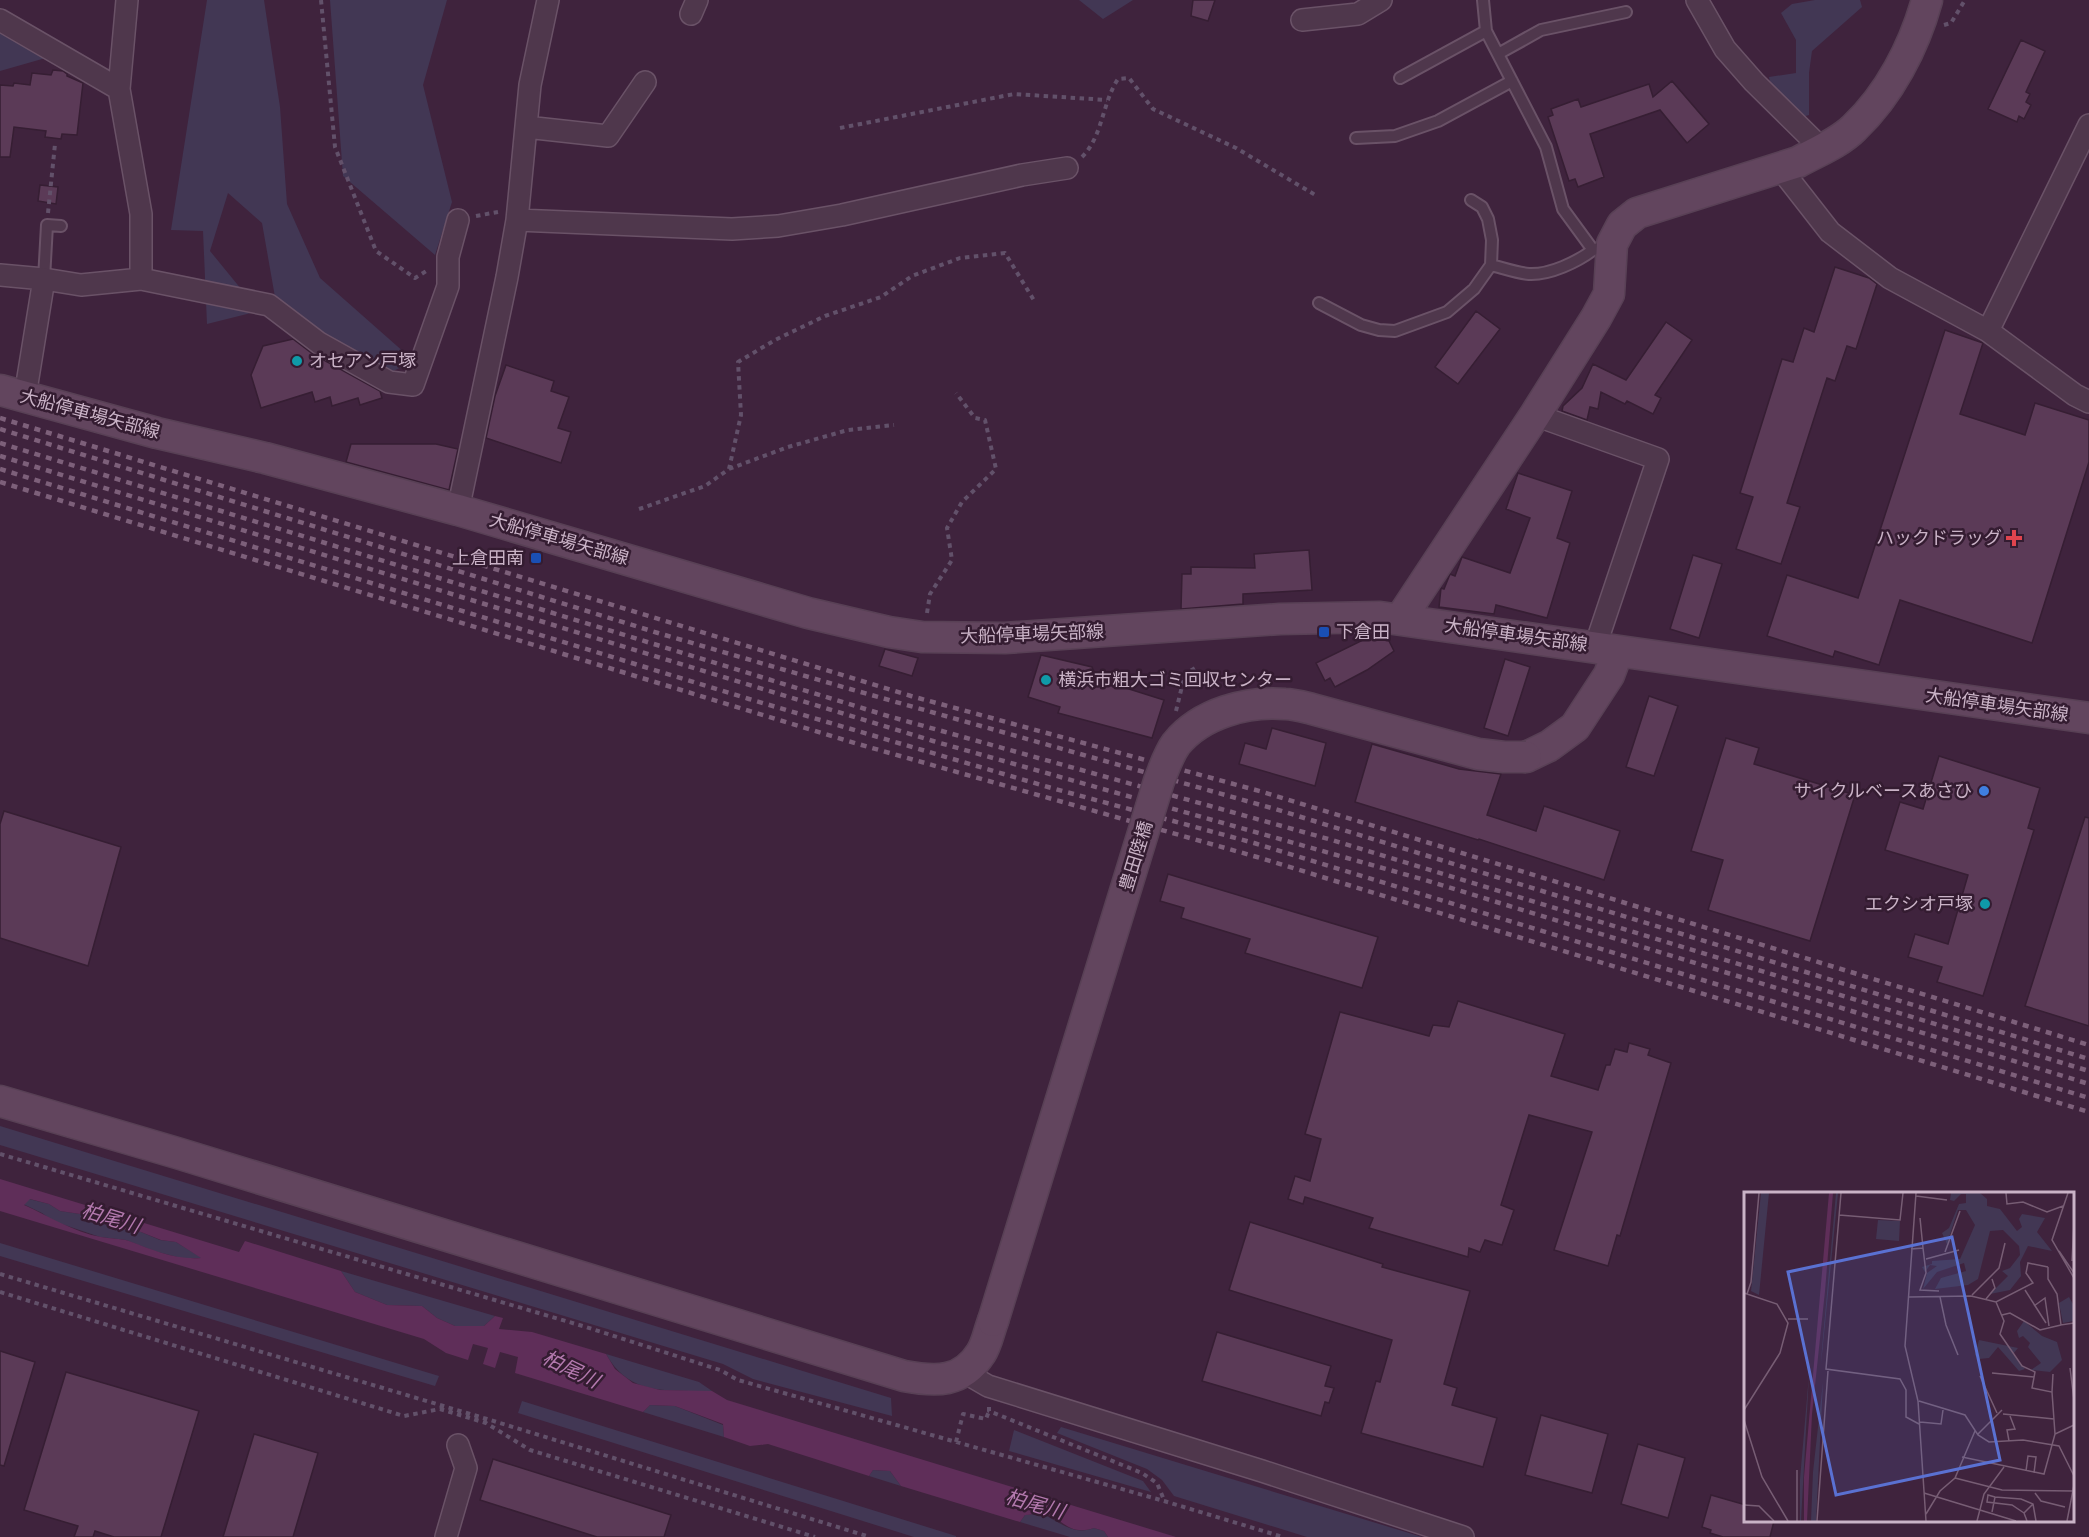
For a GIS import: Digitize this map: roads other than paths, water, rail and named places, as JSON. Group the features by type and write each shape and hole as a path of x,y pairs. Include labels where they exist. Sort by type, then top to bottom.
{"street":[{"path":"127,0 118,89 141,214 141,279"},
{"path":"458,510 507,277 517,214 530,85 548,0"},
{"path":"1302,20 1358,14 1381,0"},
{"path":"1697,0 1725,49 1754,82 1822,149"},
{"path":"1401,618 1596,318 1609,294 1602,247 1636,213 1780,168 1822,149 1853,130 1881,97 1904,59 1921,24 1927,0"},
{"path":"0,20 118,89"},
{"path":"526,127 608,136 645,82"},
{"path":"1988,331 2089,124"},
{"path":"517,214 732,229 778,226 842,215 1022,175 1068,168"},
{"path":"1780,168 1830,232 1890,278 1988,331 2075,395 2089,402"},
{"path":"0,275 81,285 141,279 269,305 318,343 378,377 388,382 413,385 448,286 448,256 458,220"},
{"path":"12,393 44,279"},
{"name":"大船停車場矢部線","path":"12,393 157,433 265,458 458,510 855,626 922,637 1005,638 1280,619 1401,618 2089,718"},
{"path":"1535,415 1658,459 1607,649"},
{"name":"豊田陸橋","path":"964,1372 981,1353 993,1321 1159,782 1177,744 1198,725 1225,711 1252,705 1286,704 1324,712 1478,754 1526,757 1550,746 1575,727 1609,675 1607,649"},
{"path":"0,1101 904,1376 926,1380 945,1380 964,1372 988,1386 1262,1471 1463,1537"},
{"path":"446,1537 466,1468 458,1445"}],"lane":[{"path":"1483,0 1486,31 1546,147 1563,209 1602,247 1584,257 1545,272 1530,274 1491,265"},
{"path":"1498,54 1541,30 1626,12"},
{"path":"1400,78 1486,31"},
{"path":"1356,138 1395,136 1427,125 1512,81"},
{"path":"1319,303 1361,325 1379,330 1395,331 1447,312 1474,289 1491,265 1492,240 1488,219 1482,207 1471,200"},
{"path":"44,279 47,225 61,226"}],"water":[{"name":"柏尾川","path":"0,1179 239,1252 245,1241 341,1271 355,1292 387,1305 422,1306 437,1318 455,1326 484,1326 495,1316 503,1318 499,1329 532,1332 606,1354 615,1369 633,1383 660,1390 712,1391 727,1400 1176,1537 1108,1537 1104,1531 1094,1528 1077,1530 1040,1513 1025,1515 1020,1522 901,1486 890,1471 873,1470 869,1476 768,1444 750,1446 724,1437 723,1424 675,1406 650,1405 643,1412 515,1373 518,1357 500,1352 495,1368 483,1364 488,1348 473,1344 468,1360 446,1353 424,1339 0,1211","holes":["30,1199 49,1204 60,1211 87,1215 113,1228 141,1232 161,1240 176,1242 201,1258 173,1256 126,1240 91,1235 24,1205"]}],"railway":[{"path":"0,418 911,696 1263,792 2089,1045"},
{"path":"0,429 658,633 1275,809 2089,1059"},
{"path":"0,443 888,716 1332,840 2089,1071"},
{"path":"0,456 933,741 1425,880 2089,1084"},
{"path":"0,469 749,699 1048,787 1254,843 2089,1098"},
{"path":"0,482 858,744 1257,857 2089,1112"}],"place":[{"name":"オセアン戸塚","path":"297,361"},
{"name":"ハックドラッグ","path":"2014,538"},
{"name":"上倉田南","path":"536,558"},
{"name":"下倉田","path":"1324,632"},
{"name":"横浜市粗大ゴミ回収センター","path":"1046,680"},
{"name":"サイクルベースあさひ","path":"1984,791"},
{"name":"エクシオ戸塚","path":"1985,904"}]}
